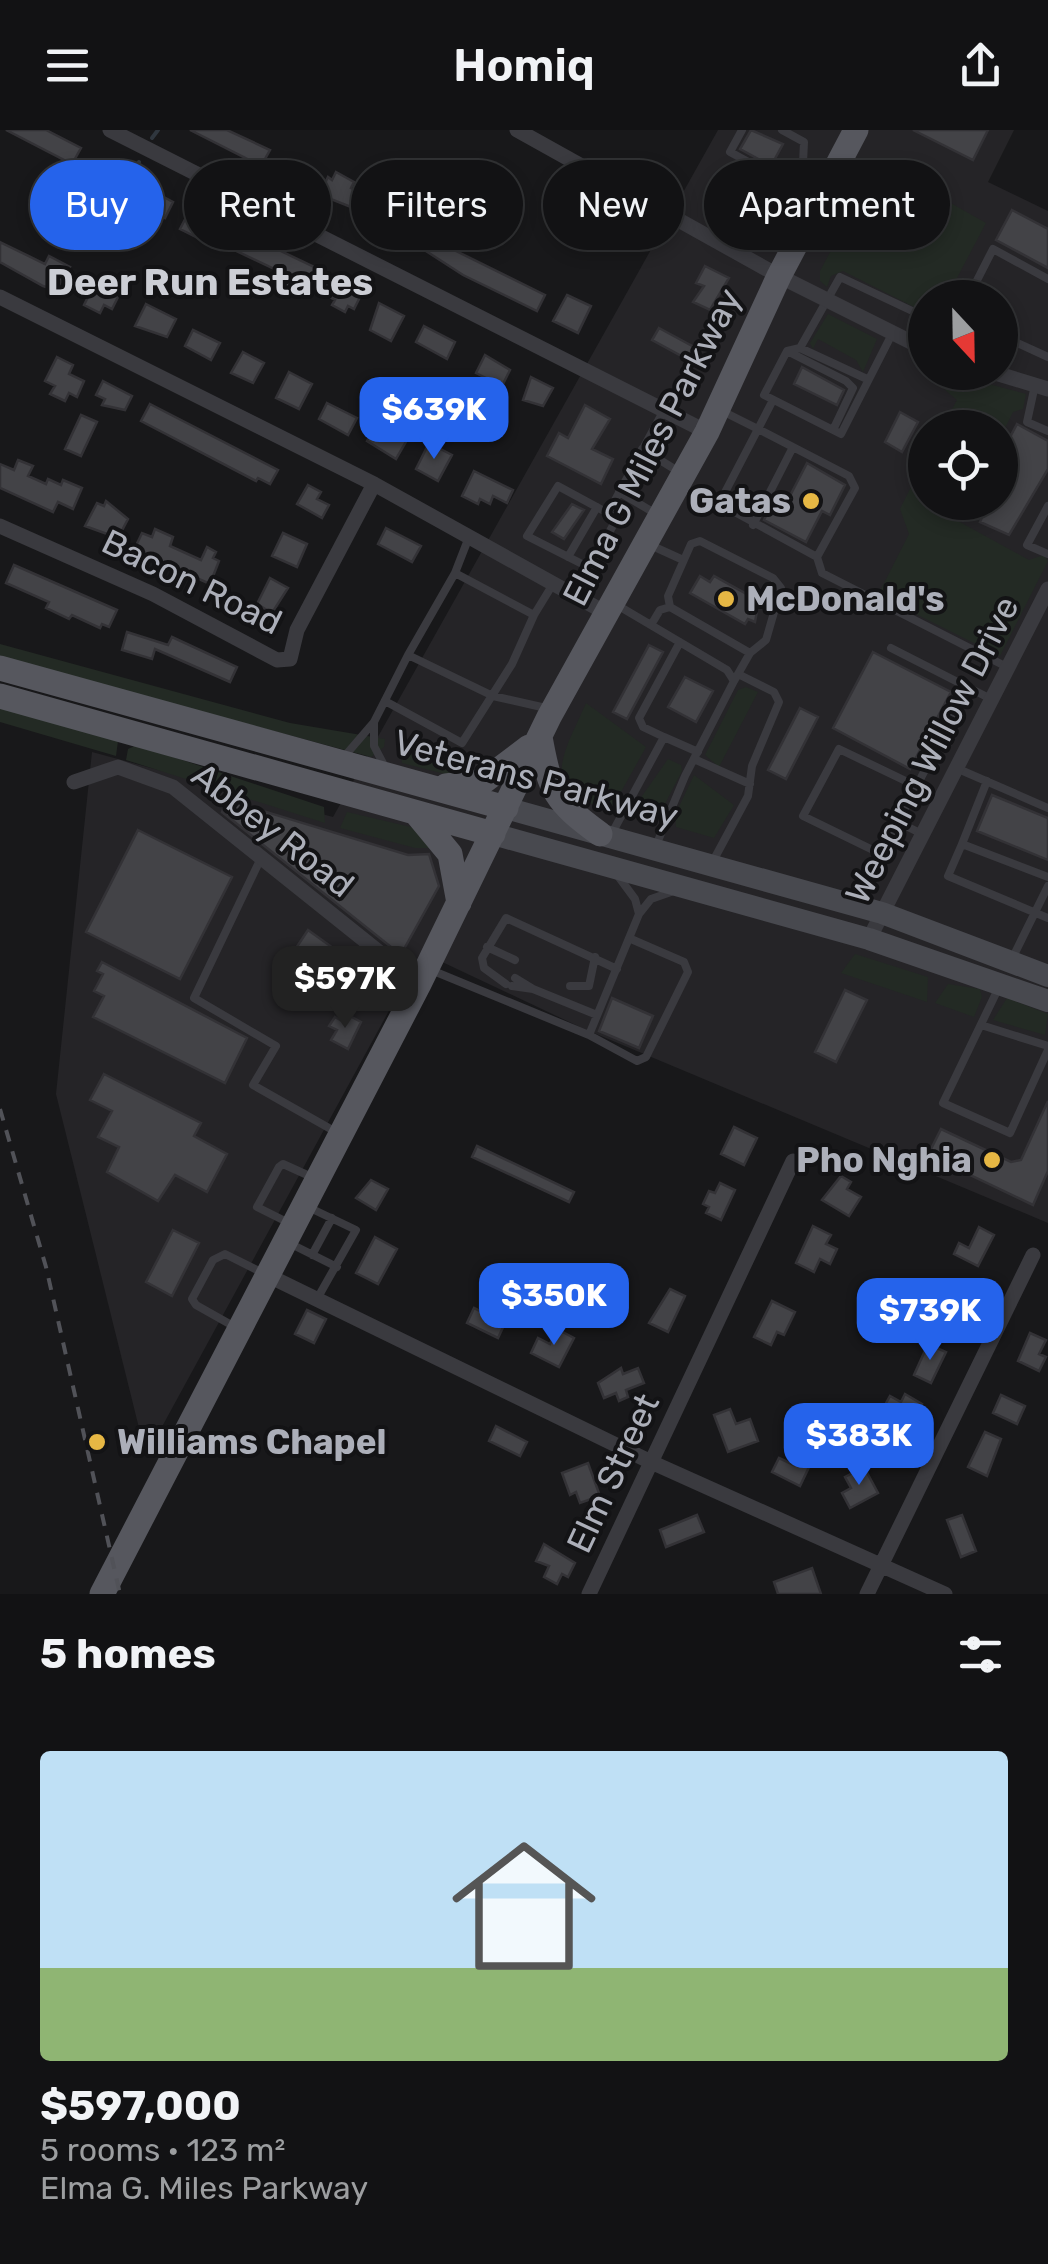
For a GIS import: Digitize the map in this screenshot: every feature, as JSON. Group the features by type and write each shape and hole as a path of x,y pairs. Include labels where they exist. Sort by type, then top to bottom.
{"main road":[{"name":"Elma G Miles Parkway","path":"838,160 849,132"},
{"name":"Elma G Miles Parkway","path":"102,1594 423,976 559,699 712,421 792,250"},
{"name":"Veterans Parkway","path":"0,668 882,913 1006,972 1048,1001"},
{"name":"Veterans Parkway","path":"0,696 870,938 1006,972 1048,976"},
{"path":"434,787 484,781 540,737 553,794 562,806 605,836"},
{"path":"416,813 450,854 459,903"}],"street":[{"path":"110,130 664,410 712,421"},
{"path":"517,130 779,276 908,340"},
{"path":"0,297 374,484 554,584 609,607"},
{"path":"1018,380 1042,387"},
{"name":"Bacon Road","path":"0,526 153,594 278,660 290,659 297,630 374,484"},
{"name":"Weeping Willow Drive","path":"870,938 1048,589"},
{"name":"Abbey Road","path":"74,782 118,767 164,782 423,976"},
{"name":"Elm Street","path":"590,1594 793,1161"},
{"path":"867,1594 1034,1255"},
{"path":"267,1275 651,1462 945,1594"}],"lane":[{"path":"742,130 730,152 745,160"},
{"path":"782,130 804,142 803,160"},
{"path":"977,280 993,249 1048,279"},
{"path":"800,348 836,279 846,276 908,308"},
{"path":"837,432 892,333"},
{"path":"1018,343 1048,357"},
{"path":"837,432 764,395 787,351 800,348 867,379"},
{"path":"787,351 850,384 852,394 837,432"},
{"path":"1042,387 1027,422 1048,431"},
{"path":"774,400 722,498 727,511 817,557"},
{"path":"608,513 664,410"},
{"path":"712,421 758,429 849,476 855,488 817,557 822,574 1008,668"},
{"path":"753,525 793,447"},
{"path":"642,449 683,474"},
{"path":"558,486 597,507 617,518 590,568 527,536 558,486"},
{"path":"619,492 660,516"},
{"path":"1048,506 1027,546 1048,554"},
{"path":"568,557 597,507"},
{"path":"340,761 374,722 455,573 469,537"},
{"path":"656,848 696,755 736,677 750,653 766,640 782,588 773,578 700,541 690,544 668,596 670,606 750,653"},
{"path":"645,542 681,559"},
{"path":"455,573 534,615"},
{"path":"385,701 462,743 493,696 554,584"},
{"path":"651,625 660,610 670,606"},
{"path":"609,607 651,625 736,677 774,692 780,702 752,766 748,796 712,863"},
{"path":"680,642 639,718 643,726 750,784"},
{"path":"891,648 991,700"},
{"path":"408,655 493,696 524,706 559,699"},
{"path":"914,785 839,750 803,816 879,853 968,688"},
{"path":"374,722 374,746 390,775"},
{"path":"605,836 664,737"},
{"path":"956,768 1048,808"},
{"path":"987,781 948,876 1048,918"},
{"path":"898,822 922,834"},
{"path":"962,844 1048,877"},
{"path":"261,858 194,998 276,1046 253,1085 340,1134"},
{"path":"602,865 627,885 639,914"},
{"path":"981,1026 1048,1048 1010,1133 944,1104 1006,972 1048,886"},
{"path":"589,1034 639,914 661,894 690,889"},
{"path":"597,1015 508,980 484,968 482,958 506,918 617,969"},
{"path":"423,976 589,1034 637,1061 646,1057 688,972 684,962 631,939"},
{"path":"487,947 515,960"},
{"path":"570,986 589,986 595,957"},
{"path":"1037,1074 1048,1079"},
{"path":"317,1179 283,1164 257,1208 294,1224 332,1218 356,1230 317,1299"},
{"path":"312,1255 332,1218"},
{"path":"294,1224 312,1255 336,1267"},
{"path":"238,1329 196,1306 192,1298 213,1260 225,1254 267,1275"}],"shaded area":[{"path":"718,130 1014,130 988,182 1048,211 1048,1223 582,1028 421,952 146,1456 56,1094 92,752 333,817 651,250 684,250 684,191"},
{"path":"950,203 986,223 956,280 908,280 908,304 843,271 831,276 827,287 820,281 820,271 831,250 950,250"},
{"path":"828,314 877,339 863,372 856,360 818,339 813,349 810,343"},
{"path":"945,390 1011,390 1026,394 1023,409 1018,410 951,410 957,400"},
{"path":"908,493 908,520 958,520 1029,560 1044,555 1048,561 1000,656 878,595 909,534 900,509"},
{"path":"0,644 290,723 385,739 384,747 371,757 0,658"},
{"path":"746,687 758,692 719,767 705,755 738,690"},
{"path":"586,703 646,747 611,810 587,802 572,793 564,782 564,755"},
{"path":"0,705 118,741 116,756 0,722"},
{"path":"400,743 473,770 445,774 402,763"},
{"path":"137,745 324,807 325,823 126,760 128,749"},
{"path":"668,759 681,765 682,771 656,821 648,821 633,809"},
{"path":"694,775 734,805 714,838 676,827 675,815"},
{"path":"347,812 415,828 430,848 415,848 340,828"},
{"path":"855,954 928,977 927,1002 841,973"},
{"path":"948,984 980,989 982,997 974,1017 935,1003"},
{"path":"1007,998 1048,1014 1045,1035 993,1020"}],"building":[{"path":"6,130 46,130 81,148 74,160 64,160"},
{"path":"190,130 227,130 270,150 264,160 249,160"},
{"path":"751,130 783,144 774,160 760,160 740,149"},
{"path":"913,130 988,130 973,160"},
{"path":"336,172 351,180 351,207 331,199"},
{"path":"164,197 173,202 164,218"},
{"path":"1012,210 1048,229 1048,268 996,240"},
{"path":"0,242 45,264 49,256 70,267 56,290 43,286 0,262"},
{"path":"234,250 279,250 362,293 354,309 348,306 345,312 332,305 335,300 296,280 291,289 279,282 283,273"},
{"path":"424,250 454,250 545,295 537,311 463,275"},
{"path":"705,266 729,278 710,310 693,302 704,286 696,283"},
{"path":"96,281 120,293 112,309 104,305 100,313 84,305"},
{"path":"567,295 591,306 578,333 553,321"},
{"path":"379,303 404,316 391,341 370,330"},
{"path":"146,304 176,319 167,337 135,326"},
{"path":"424,326 455,342 447,359 416,342"},
{"path":"659,328 694,347 687,359 652,340"},
{"path":"193,330 220,343 211,360 185,346"},
{"path":"243,352 264,363 253,383 231,373"},
{"path":"485,355 510,370 502,386 476,373"},
{"path":"57,357 73,365 69,374 84,381 77,397 69,393 65,401 50,394 55,386 45,381"},
{"path":"802,367 844,390 837,405 794,384"},
{"path":"289,372 312,384 299,409 276,398"},
{"path":"531,377 553,388 543,406 523,400"},
{"path":"103,381 132,396 125,410 102,405 105,399 96,395"},
{"path":"327,403 357,418 348,435 319,419"},
{"path":"150,404 278,470 270,484 258,478 256,481 141,421"},
{"path":"585,405 610,419 592,449 613,459 601,484 547,456 559,433 568,438"},
{"path":"900,412 908,416 908,441 902,452 885,442"},
{"path":"81,415 97,422 81,456 65,449"},
{"path":"376,424 407,440 396,459 367,441"},
{"path":"1018,425 1048,441 1048,469 1018,520"},
{"path":"429,443 452,455 438,481 416,469"},
{"path":"18,460 33,466 28,476 46,484 48,479 61,485 63,480 82,488 73,509 58,502 53,512 0,488 0,464 14,470"},
{"path":"807,463 845,485 830,515 822,511 806,542 764,520 769,510 780,515"},
{"path":"474,471 513,490 507,503 493,496 490,504 480,499 478,504 462,496"},
{"path":"308,485 321,492 317,499 329,505 322,518 297,504"},
{"path":"106,501 128,519 118,538 85,526 97,503 104,506"},
{"path":"572,504 584,510 564,539 552,532"},
{"path":"981,520 1018,520 1009,535"},
{"path":"386,528 421,546 412,562 378,544"},
{"path":"155,529 173,537 170,546 201,560 207,547 216,552 213,558 219,561 210,584 134,550 142,533 152,537"},
{"path":"283,533 307,544 297,567 272,556"},
{"path":"14,565 117,610 109,627 102,624 100,628 72,615 69,619 46,608 49,602 6,583"},
{"path":"700,576 710,582 714,576 759,601 755,622 748,619 745,624 690,593"},
{"path":"270,578 288,588 272,613 257,604"},
{"path":"127,632 168,645 172,637 237,667 230,682 155,649 152,659 122,650"},
{"path":"649,645 663,652 627,719 613,712"},
{"path":"873,652 951,692 910,769 833,728"},
{"path":"685,677 713,691 696,722 668,707"},
{"path":"800,708 818,717 786,779 768,770"},
{"path":"992,795 1048,818 1048,860 977,831"},
{"path":"227,800 408,855 429,854 439,886 404,949 396,951 222,812"},
{"path":"138,830 232,877 180,979 86,932"},
{"path":"308,930 368,973 353,996 290,957"},
{"path":"102,962 247,1038 225,1083 93,1017 104,996 94,991 103,974 97,971"},
{"path":"845,990 867,1000 836,1062 815,1052"},
{"path":"612,998 653,1016 639,1048 599,1031"},
{"path":"348,1015 361,1022 348,1049 331,1040 337,1030 329,1026 335,1017 344,1022"},
{"path":"104,1074 201,1123 194,1136 227,1154 207,1192 175,1175 158,1201 107,1172 119,1147 98,1137 112,1111 90,1100"},
{"path":"1048,1101 1048,1171 1033,1205 928,1155 941,1129 1011,1162 1021,1160"},
{"path":"734,1127 757,1138 744,1165 721,1154"},
{"path":"477,1146 574,1192 569,1202 472,1157"},
{"path":"841,1176 851,1182 847,1189 861,1197 849,1216 822,1200"},
{"path":"371,1180 388,1189 376,1210 356,1198"},
{"path":"720,1183 735,1190 721,1220 706,1213 709,1207 703,1204 709,1191 715,1193"},
{"path":"813,1226 831,1235 826,1244 837,1249 830,1264 820,1259 814,1272 796,1263"},
{"path":"979,1227 994,1235 978,1266 954,1254 959,1243 969,1248"},
{"path":"173,1230 199,1243 172,1296 146,1282"},
{"path":"375,1237 397,1249 378,1284 356,1273"},
{"path":"670,1289 685,1296 668,1332 649,1323"},
{"path":"952,1294 968,1302 954,1331 931,1321 939,1303 947,1307"},
{"path":"772,1301 795,1312 784,1335 777,1332 771,1345 754,1337"},
{"path":"474,1308 505,1323 498,1338 467,1323"},
{"path":"307,1310 326,1319 314,1343 295,1334"},
{"path":"557,1329 574,1338 559,1367 531,1353 538,1338 550,1344"},
{"path":"1030,1333 1046,1340 1039,1354 1046,1357 1039,1371 1018,1361"},
{"path":"928,1344 946,1352 931,1383 914,1375"},
{"path":"621,1368 623,1374 638,1368 644,1383 626,1390 628,1397 619,1401 616,1393 604,1398 598,1383"},
{"path":"905,1394 922,1404 905,1435 879,1416 890,1396 901,1402"},
{"path":"1001,1395 1025,1406 1017,1424 993,1413"},
{"path":"730,1409 736,1424 750,1419 758,1441 728,1452 714,1415"},
{"path":"496,1426 527,1442 520,1456 489,1441"},
{"path":"985,1432 1001,1439 987,1476 968,1467"},
{"path":"779,1458 794,1465 797,1459 810,1465 800,1486 772,1472"},
{"path":"588,1463 600,1496 580,1503 576,1492 570,1495 562,1473"},
{"path":"864,1467 878,1493 850,1508 842,1493 851,1488 845,1477"},
{"path":"697,1515 704,1532 666,1547 660,1530"},
{"path":"962,1515 976,1551 961,1557 947,1520"},
{"path":"544,1544 575,1563 568,1577 562,1574 557,1584 544,1577 549,1566 536,1561"},
{"path":"812,1568 821,1594 778,1594 774,1582"}],"waterway":[{"path":"152,138 158,130"}],"railway":[{"path":"0,1109 46,1267 120,1594"}],"place":[{"name":"Gatas","path":"811,501"},
{"name":"McDonald's","path":"726,599"},
{"name":"Pho Nghia","path":"992,1160"},
{"name":"Williams Chapel","path":"97,1442"}],"district":[{"name":"Deer Run Estates","path":"210,282"}]}
